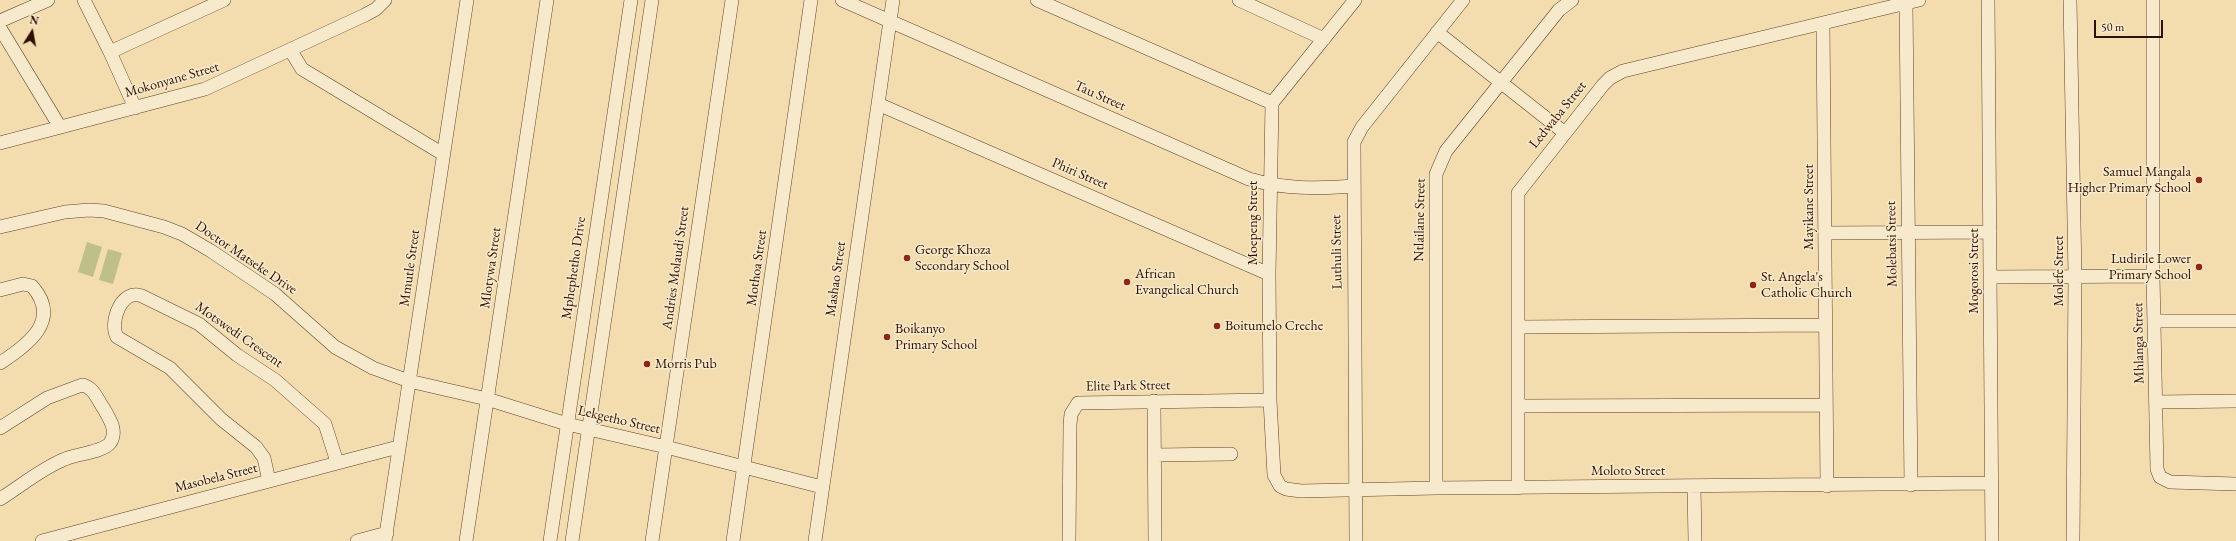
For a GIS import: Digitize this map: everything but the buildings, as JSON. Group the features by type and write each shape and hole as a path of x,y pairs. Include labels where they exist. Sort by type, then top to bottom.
{"street":[{"path":"0,21 48,0"},
{"path":"84,0 110,52 135,108"},
{"path":"110,52 224,0"},
{"name":"Mokonyane Street","path":"0,142 212,87 365,15 376,9 385,0"},
{"name":"Mmutle Street","path":"386,537 398,447 410,381 466,0"},
{"name":"Mlotywa Street","path":"466,541 547,0"},
{"name":"Mphephetho Drive","path":"550,541 631,0"},
{"path":"572,541 652,0"},
{"name":"Andries Molaudi Street","path":"652,541 732,0"},
{"name":"Mothoa Street","path":"733,541 812,0"},
{"name":"Tau Street","path":"842,0 1249,179 1269,185 1318,188 1353,186"},
{"name":"Mashao Street","path":"815,541 893,0"},
{"path":"1037,0 1272,103 1355,0"},
{"path":"1239,0 1253,3 1324,39"},
{"name":"Luthuli Street","path":"1356,541 1353,153 1356,135 1463,0"},
{"name":"Ntlailane Street","path":"1436,488 1436,174 1446,151 1559,10 1572,0"},
{"name":"Ledwaba Street","path":"1518,488 1518,193 1565,132 1610,78 1623,71 1919,0"},
{"name":"Mogorosi Street","path":"1988,0 1992,541"},
{"name":"Molefe Street","path":"2070,0 2075,277 2073,541"},
{"name":"Mhlanga Street","path":"2154,0 2153,276 2157,469 2160,476 2170,482 2236,484"},
{"name":"Molebatsi Street","path":"1906,3 1911,485"},
{"name":"Mayikane Street","path":"1823,24 1826,233 1825,405 1827,486"},
{"path":"0,28 60,127"},
{"path":"1437,32 1565,132"},
{"path":"291,51 302,69 443,154"},
{"name":"Moepeng Street","path":"1272,103 1269,185 1269,274 1270,400 1274,475"},
{"name":"Phiri Street","path":"878,104 1269,274"},
{"name":"Doctor Matseke Drive","path":"0,227 65,212 89,210 104,210 164,227 205,248 274,294 347,355 373,368 410,381"},
{"path":"1826,233 1990,232"},
{"path":"1990,277 2153,276"},
{"path":"0,290 23,284 32,286 43,306 45,315 37,331 0,363"},
{"name":"Motswedi Crescent","path":"269,481 264,458 256,447 221,418 170,368 117,337 115,327 120,306 127,296 134,294 142,296 199,324 237,355 276,380 325,424 337,462"},
{"path":"2154,321 2236,321"},
{"path":"1518,327 1825,325"},
{"name":"Lekgetho Street","path":"410,381 487,399 567,424 666,447 743,468 822,487"},
{"path":"0,428 47,398 82,385 88,387 95,394 114,430 112,439 107,446 60,461 0,500"},
{"name":"Elite Park Street","path":"1069,541 1070,425 1074,407 1083,402 1270,400"},
{"path":"1154,401 1155,541"},
{"path":"2156,402 2236,401"},
{"path":"1518,406 1825,405"},
{"name":"Masobela Street","path":"42,541 398,447"},
{"path":"1155,455 1232,454"},
{"name":"Moloto Street","path":"1274,475 1276,482 1286,490 1991,484"},
{"path":"1694,486 1696,541"},
{"path":"357,541 386,537"}],"green space":[{"path":"87,242 102,247 93,277 78,272"},
{"path":"108,249 122,253 113,284 99,280"}],"place":[{"name":"Samuel Mangala Higher Primary School","path":"2199,180"},
{"name":"George Khoza Secondary School","path":"907,258"},
{"name":"Ludirile Lower Primary School","path":"2199,267"},
{"name":"African Evangelical Church","path":"1127,282"},
{"name":"St. Angela's Catholic Church","path":"1753,285"},
{"name":"Boitumelo Creche","path":"1217,326"},
{"name":"Boikanyo Primary School","path":"887,337"},
{"name":"Morris Pub","path":"647,364"}]}
